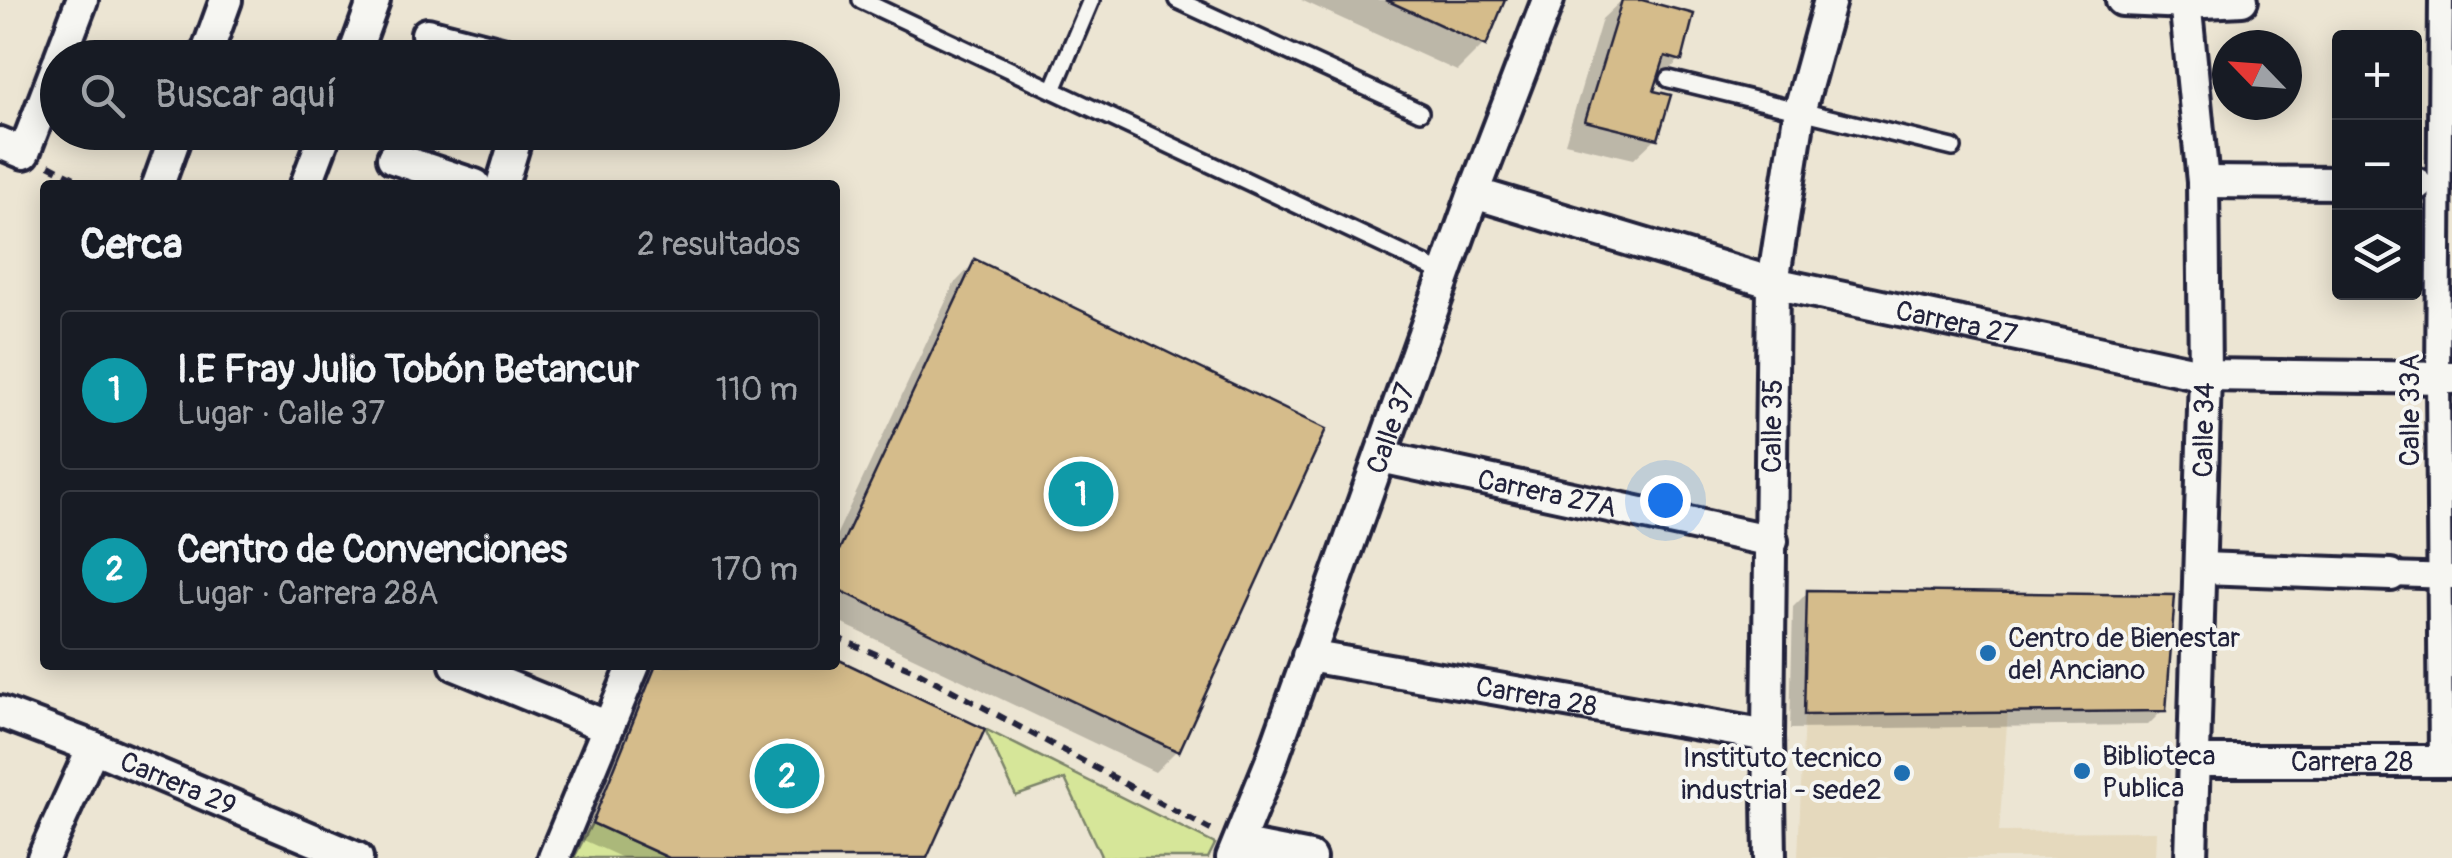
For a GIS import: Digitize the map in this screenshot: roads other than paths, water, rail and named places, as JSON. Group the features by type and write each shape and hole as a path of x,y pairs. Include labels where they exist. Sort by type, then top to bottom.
{"street":[{"path":"67,40 82,0"},
{"path":"212,40 226,0"},
{"path":"360,40 374,0"},
{"name":"Calle 37","path":"1236,851 1474,193 1548,0"},
{"name":"Calle 35","path":"1770,858 1773,283 1800,109 1830,0"},
{"path":"2122,0 2242,0"},
{"name":"Calle 33A","path":"2442,0 2431,184 2445,378 2446,761"},
{"name":"Calle 34","path":"2185,1 2204,182 2205,375 2191,858"},
{"path":"427,34 450,40"},
{"path":"12,148 40,96"},
{"path":"160,180 171,150"},
{"path":"308,180 319,150"},
{"path":"504,180 513,150"},
{"path":"393,158 460,180"},
{"path":"2204,182 2332,183"},
{"name":"Carrera 27","path":"1474,193 1773,283 2205,375 2445,378"},
{"name":"Carrera 27A","path":"1380,457 1772,541"},
{"path":"2200,568 2446,577"},
{"name":"Carrera 28","path":"1308,656 1768,736"},
{"path":"468,670 608,727"},
{"path":"554,858 632,670"},
{"name":"Carrera 29","path":"0,712 357,858"},
{"path":"44,858 93,748"},
{"name":"Carrera 28","path":"2192,760 2446,761"},
{"path":"1236,851 1310,858"}],"lane":[{"path":"862,0 1445,274"},
{"path":"1053,90 1091,0"},
{"path":"1177,0 1420,112"},
{"path":"1669,79 1953,148"}],"place":[{"name":"I.E Fray Julio Tobón Betancur","path":"1081,494"},
{"name":"Centro de Bienestar del Anciano","path":"1988,653"},
{"name":"Biblioteca Publica","path":"2082,771"},
{"name":"Instituto tecnico industrial - sede2","path":"1902,773"},
{"name":"Centro de Convenciones","path":"787,776"}]}
